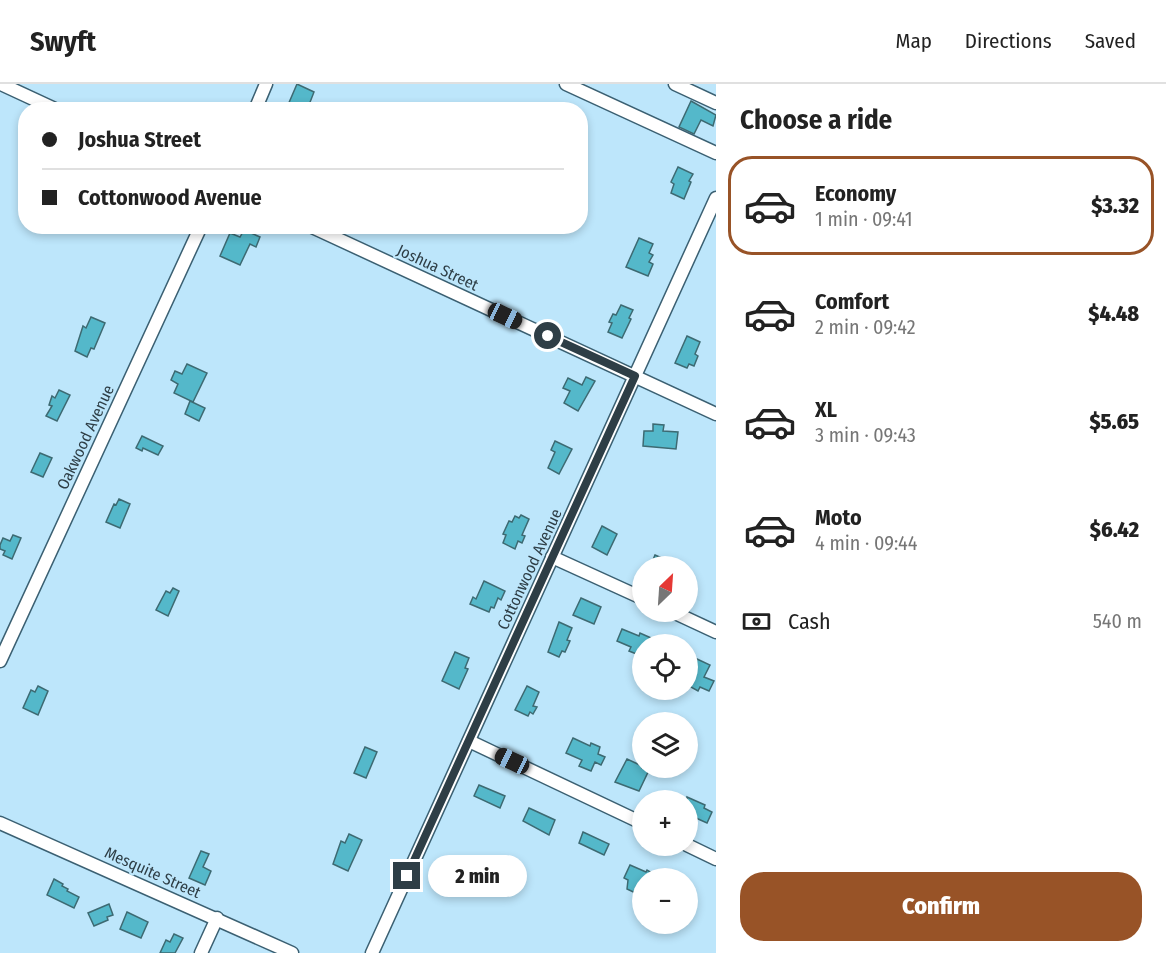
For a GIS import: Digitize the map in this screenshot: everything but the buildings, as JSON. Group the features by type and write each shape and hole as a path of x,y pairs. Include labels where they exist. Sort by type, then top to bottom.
{"street":[{"path":"1,84 40,102"},
{"path":"258,102 266,84"},
{"path":"566,84 716,153"},
{"path":"675,84 716,103"},
{"name":"Cottonwood Avenue","path":"372,953 716,198"},
{"name":"Oakwood Avenue","path":"0,662 197,234"},
{"name":"Joshua Street","path":"327,234 716,414"},
{"path":"552,557 632,593"},
{"path":"694,622 716,632"},
{"path":"469,741 632,818"},
{"name":"Mesquite Street","path":"0,823 292,953"},
{"path":"698,850 716,859"},
{"path":"201,953 217,918"}],"route":[{"path":"407,876 635,376 548,336"}]}
